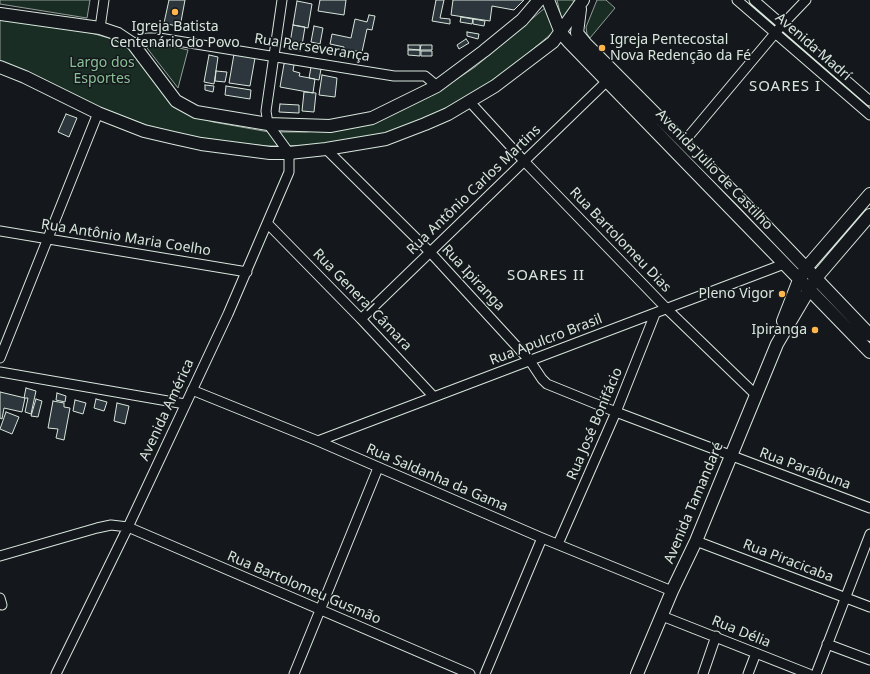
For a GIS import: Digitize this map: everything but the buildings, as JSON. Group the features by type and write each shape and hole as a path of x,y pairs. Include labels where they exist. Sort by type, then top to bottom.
{"main road":[{"path":"0,14 100,28 118,34 133,44 172,96 183,106 196,112 211,116 268,124 330,126 372,118 437,86 484,52 522,20 540,0"},
{"name":"Avenida Julio de Castilho","path":"548,0 561,33 606,82 714,189 799,280 870,352"},
{"path":"0,67 25,77 98,113 144,130 174,138 247,150 289,153 326,149 386,139 426,124 469,101 495,86 553,42 561,33 581,2"},
{"name":"Avenida Julio de Castilho","path":"581,2 577,33 586,44 870,335"},
{"path":"828,263 832,252 869,202"},
{"name":"Avenida Tamandaré","path":"777,344 784,317 799,280 806,268 869,202"},
{"path":"828,263 870,216"},
{"name":"Avenida Tamandaré","path":"637,674 672,591 696,541 755,394 777,344 808,289 828,263"}],"street":[{"path":"100,28 104,0"},
{"path":"282,0 266,111 268,124 289,153"},
{"name":"Avenida Madrí","path":"737,0 870,115"},
{"name":"Avenida Madrí","path":"754,0 870,101"},
{"path":"684,144 782,25 806,0"},
{"name":"Rua Perseverança","path":"133,44 146,38 159,38 394,76 425,76 437,86"},
{"name":"Rua Antônio Carlos Martins","path":"361,318 606,82"},
{"name":"Rua Bartolomeu Dias","path":"469,101 524,161 667,309 755,394"},
{"path":"0,358 98,113"},
{"name":"Rua Ipiranga","path":"326,149 430,252 530,360 547,384 616,412"},
{"name":"Avenida América","path":"56,674 128,527 247,272 289,172 289,153"},
{"name":"Rua General Câmara","path":"268,224 361,318 434,397"},
{"name":"Rua Antônio Maria Coelho","path":"0,231 247,272"},
{"name":"Rua Apulcro Brasil","path":"318,442 784,264"},
{"name":"Rua José Bonifácio","path":"558,544 616,412 655,314"},
{"path":"0,372 185,404"},
{"name":"Rua Saldanha da Gama","path":"192,390 542,538 672,591"},
{"name":"Rua Paraíbuna","path":"616,412 870,508"},
{"path":"294,674 378,468"},
{"name":"Rua Bartolomeu Gusmão","path":"0,556 111,525 128,527 320,611 470,674"},
{"path":"816,674 870,534"},
{"path":"485,674 542,538"},
{"name":"Rua Piracicaba","path":"696,541 870,607"},
{"name":"Rua Délia","path":"662,616 716,636 809,674"},
{"path":"703,674 716,636"},
{"path":"828,644 870,660"},
{"path":"748,674 756,653"}],"green space":[{"path":"0,0 90,0 87,18 0,4"},
{"path":"557,0 573,0 575,9 563,25"},
{"path":"597,0 606,0 615,8 590,38 587,34 586,27"},
{"name":"Largo dos Esportes","path":"546,7 557,29 490,85 446,109 385,134 323,145 267,146 200,139 175,133 146,125 97,106 0,61 0,18 91,33 116,40 130,50 194,116 213,122 269,132 306,132 332,129 442,89 475,67"},
{"path":"158,43 188,50 178,88 147,48"}],"place":[{"name":"Igreja Batista Centenário do Povo","path":"175,12"},
{"name":"Igreja Pentecostal Nova Redenção da Fé","path":"602,48"},
{"name":"Pleno Vigor","path":"782,294"},
{"name":"Ipiranga","path":"815,330"}],"district":[{"name":"SOARES I","path":"785,87"},
{"name":"SOARES II","path":"546,276"}]}
